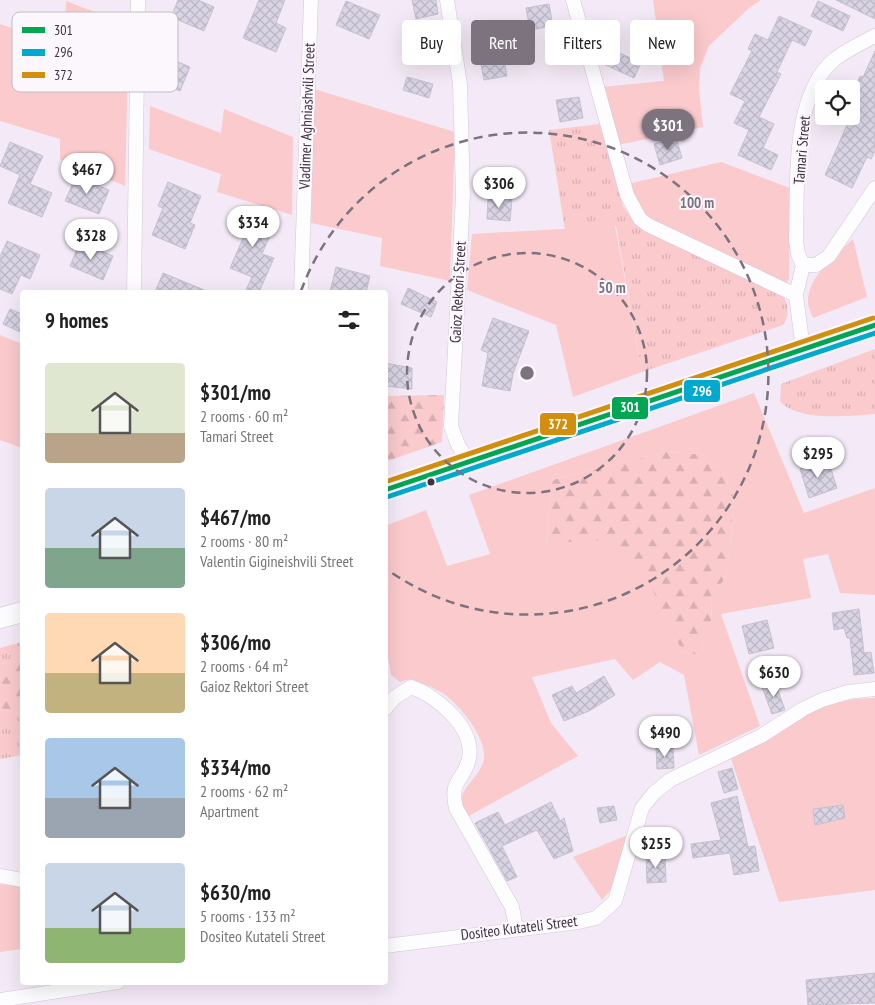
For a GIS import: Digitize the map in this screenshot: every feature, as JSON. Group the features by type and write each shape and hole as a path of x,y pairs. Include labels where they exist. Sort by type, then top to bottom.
{"street":[{"name":"Vladimer Aghniashvili Street","path":"301,290 311,0"},
{"name":"Gaioz Rektori Street","path":"447,0 460,84 463,195 451,426 458,445 469,462"},
{"path":"573,0 627,195 640,219 648,225 796,295"},
{"name":"Tamari Street","path":"803,350 796,295 803,265 798,254 796,240 801,129 806,102 819,77 834,60 875,36"},
{"path":"134,290 137,92"},
{"path":"803,265 816,265 829,256 875,188"},
{"path":"388,489 875,325"},
{"path":"0,618 20,613"},
{"path":"388,705 394,698 411,687 428,692 451,712 467,739 470,752 469,761 454,786 453,795 456,808 512,907 516,928"},
{"name":"Dositeo Kutateli Street","path":"388,946 516,928 579,922 596,918 615,901 642,808 654,793 670,780 761,736 803,709 822,700 848,692 875,689"},
{"path":"0,876 20,880"},
{"path":"0,1000 98,985"}],"green space":[{"path":"653,0 761,0 749,8 709,46 700,68 699,89 703,127 618,145 601,87 664,81 662,65 694,65 694,20 656,20"},
{"path":"66,1 95,12 66,12"},
{"path":"0,24 12,28 12,92 127,92 125,186 60,159 60,139 0,121"},
{"path":"314,89 455,132 450,281 380,266 382,238 311,223"},
{"path":"150,106 221,133 224,109 293,137 292,215 217,192 221,174 149,149"},
{"path":"600,124 623,206 634,222 783,296 788,310 783,325 642,372 616,226 565,230 549,130"},
{"path":"721,162 790,188 789,279 785,284 645,218 628,184"},
{"path":"615,226 642,372 573,397 556,325 467,290 472,234"},
{"path":"853,239 867,297 813,318 808,303 812,284 824,267"},
{"path":"0,335 20,343 20,447 0,440"},
{"path":"875,349 875,414 811,415 788,408 780,401 781,384"},
{"path":"754,393 804,513 875,488 875,595 840,593 828,554 803,559 811,598 721,614 760,726 699,755 684,675 660,662 633,680 615,659 532,677 551,723 578,756 467,817 461,803 461,798 484,759 484,750 476,730 462,711 439,691 411,679 400,682 391,675 388,657 388,525 426,510 447,566 490,554 469,495","holes":["666,452 701,454 721,469 734,497 729,562 723,582 712,593 711,625 699,655 682,651 652,588 637,568 605,540 546,543 552,480"]},
{"path":"444,395 442,442 388,461 388,396"},
{"path":"666,452 701,454 721,469 734,497 729,562 723,582 712,593 711,625 699,655 682,651 667,624 546,543 552,480"},
{"path":"20,643 20,660 0,664 0,648"},
{"path":"20,660 20,714 0,708 0,664"},
{"path":"875,698 875,890 779,902 730,756 817,708 854,699"},
{"path":"0,708 20,714 20,755 0,759"},
{"path":"628,835 613,887 602,900 573,857"},
{"path":"0,884 20,887 20,949 0,952"}],"building":[{"path":"178,0 198,0 214,7 204,31 178,20 178,12 173,12"},
{"path":"259,0 285,0 276,23 286,28 276,52 243,38"},
{"path":"412,0 436,0 438,14 416,19"},
{"path":"836,0 875,0 875,19"},
{"path":"346,1 380,15 369,39 336,25"},
{"path":"818,1 850,16 843,31 811,16"},
{"path":"549,4 552,20 545,20 545,27 535,29 535,20 528,20 526,8"},
{"path":"779,16 812,31 805,46 792,40 777,72 781,74 759,117 774,124 763,148 778,155 771,170 738,155 749,130 734,123 745,101 730,94 752,51 748,49 755,34 768,40"},
{"path":"875,51 875,151 871,159 867,157 852,188 825,175 847,125 860,125 860,80 858,80 860,76 863,77"},
{"path":"620,53 630,58 630,65 640,65 634,78 605,65 620,65"},
{"path":"178,62 190,67 180,91 178,90"},
{"path":"481,65 505,65 507,76 484,80"},
{"path":"407,77 433,84 429,98 403,90"},
{"path":"579,97 583,118 560,122 556,100"},
{"path":"676,137 682,158 660,165 654,144"},
{"path":"10,142 43,156 30,184 52,193 42,217 8,203 20,175 0,166"},
{"path":"76,176 109,190 99,214 65,201"},
{"path":"168,182 201,196 190,223 195,225 185,249 152,235 163,208 158,206"},
{"path":"488,198 512,199 510,221 487,219"},
{"path":"243,207 276,221 262,254 274,258 260,290 246,290 252,277 230,268 244,236 233,231"},
{"path":"7,241 40,255 30,279 21,275 12,294 0,289 0,257"},
{"path":"80,242 113,256 103,280 70,266"},
{"path":"336,267 370,276 366,290 330,290"},
{"path":"163,273 204,290 156,290"},
{"path":"408,288 437,302 431,317 401,304"},
{"path":"10,309 20,313 20,332 3,324"},
{"path":"493,318 529,331 513,374 510,391 482,386 488,353 481,350"},
{"path":"388,364 412,368 412,389 388,386"},
{"path":"828,460 837,488 809,498 800,469"},
{"path":"859,609 864,653 871,652 874,673 854,675 850,638 847,638 844,628 834,630 832,613"},
{"path":"767,620 774,648 749,654 742,626"},
{"path":"604,676 615,695 589,711 564,721 552,695 572,686 576,693"},
{"path":"775,682 785,710 772,714 762,687"},
{"path":"673,747 674,768 657,769 656,748"},
{"path":"732,768 738,789 724,793 718,772"},
{"path":"737,796 748,847 755,846 759,871 734,875 730,853 693,858 691,844 721,840 711,803"},
{"path":"551,802 560,821 564,818 573,851 554,859 537,830 502,846 517,877 507,881 475,823 498,812 505,825"},
{"path":"843,805 845,818 815,825 813,809"},
{"path":"614,806 617,820 600,823 597,808"},
{"path":"646,855 665,855 666,882 647,883"},
{"path":"875,973 875,1003 808,1005 806,980"}],"transit line":[{"name":"372","path":"388,481 873,318"},
{"name":"301","path":"388,489 875,325"},
{"name":"296","path":"388,497 875,333"}]}
